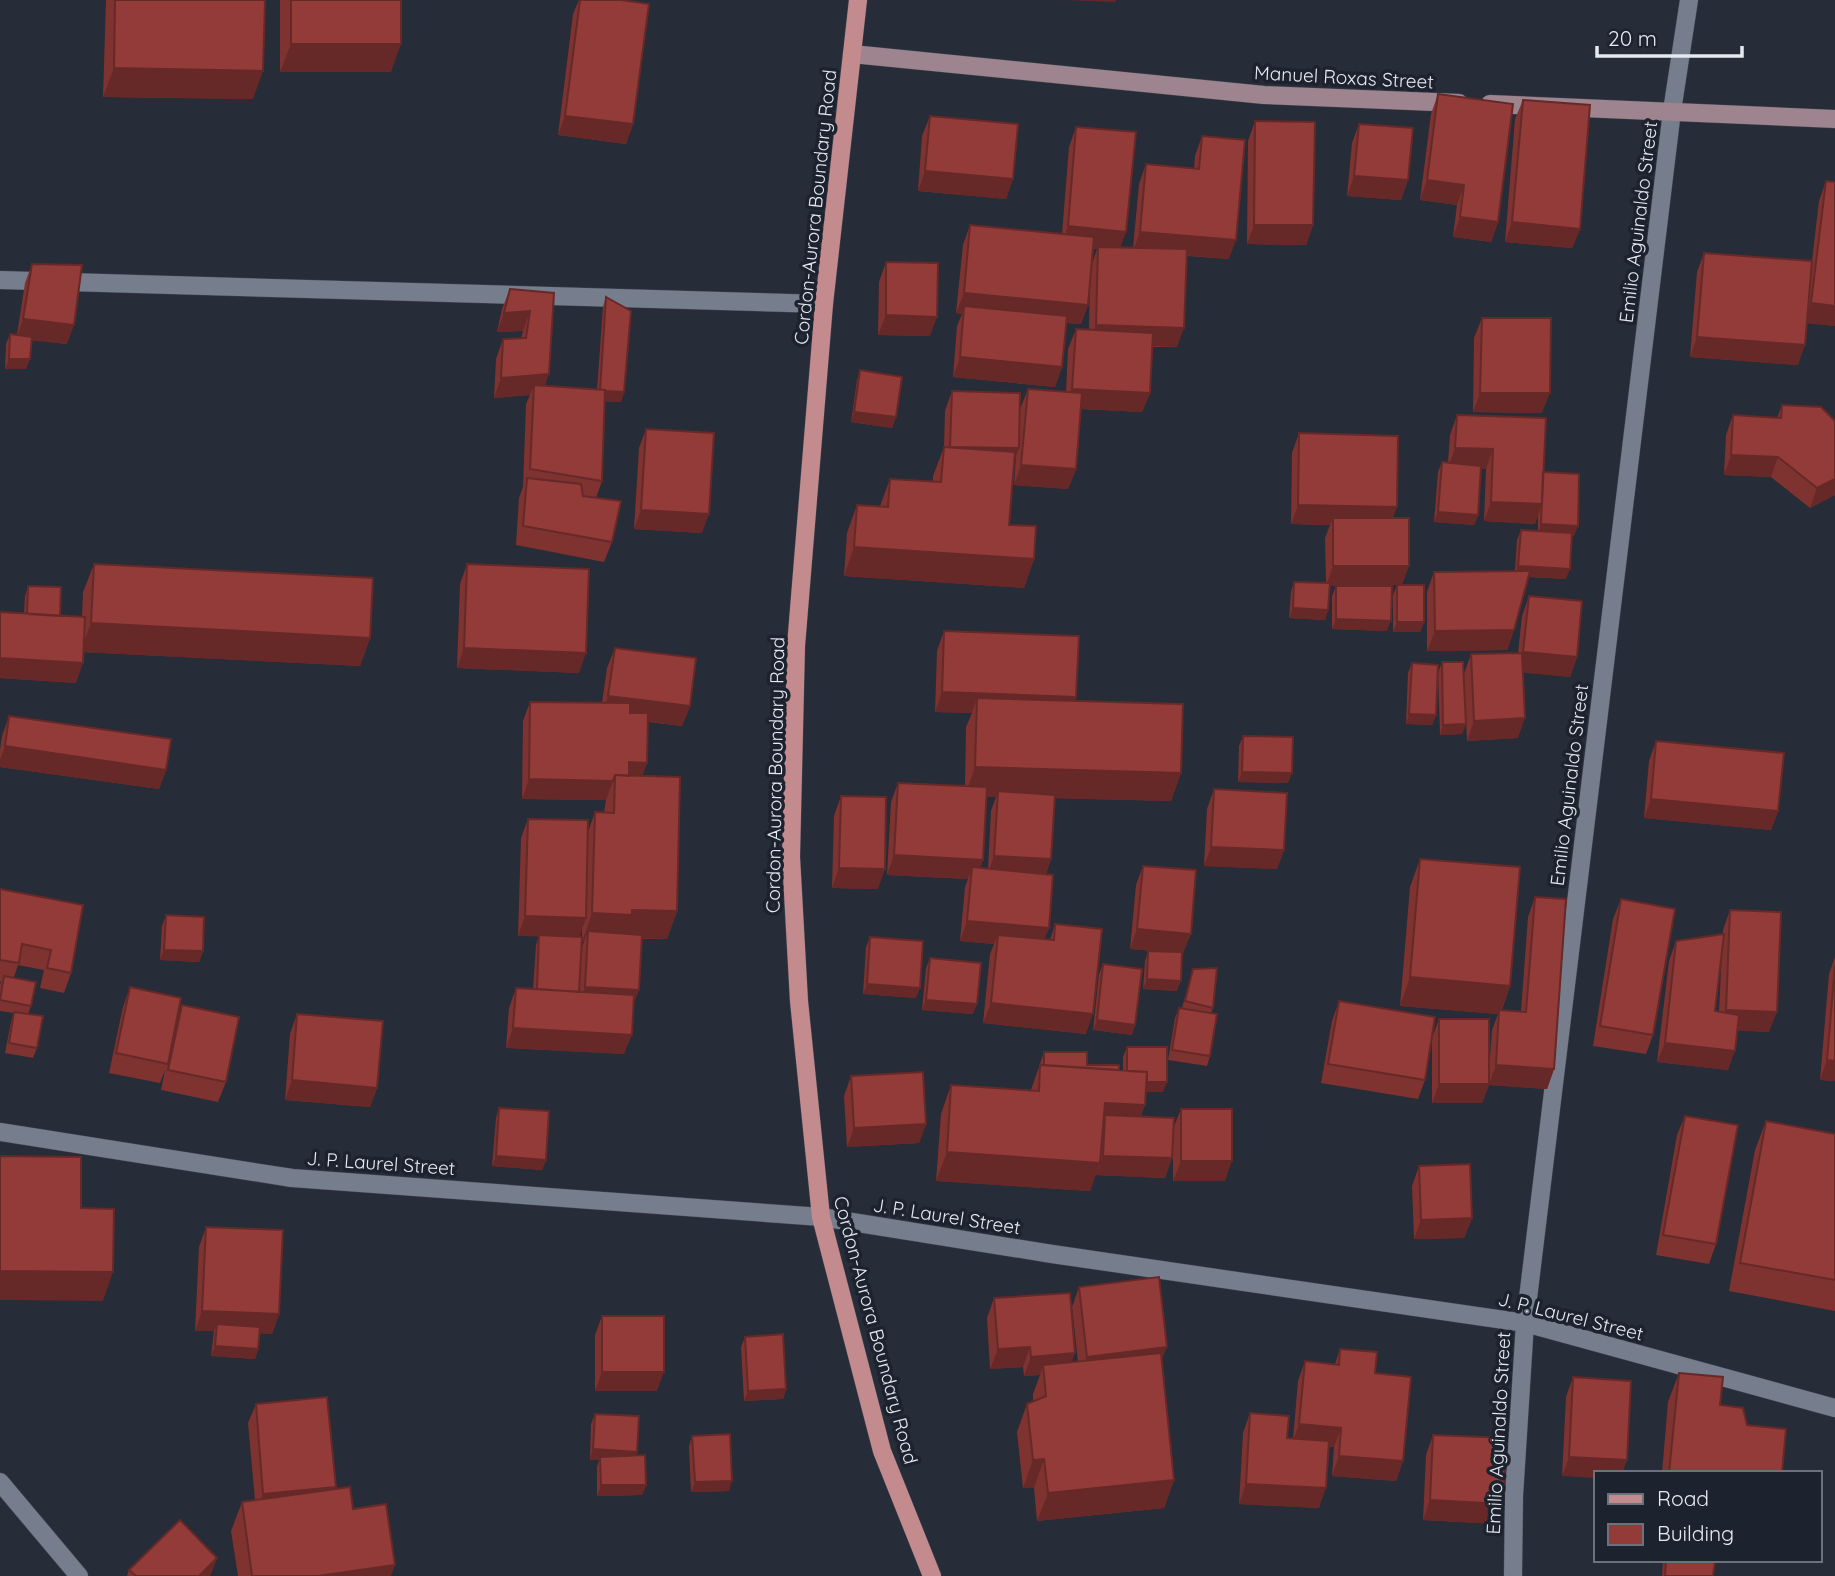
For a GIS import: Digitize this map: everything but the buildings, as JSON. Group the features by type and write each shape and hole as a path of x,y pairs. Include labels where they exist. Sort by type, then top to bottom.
{"main road":[{"name":"Cordon-Aurora Boundary Road","path":"859,0 824,304 796,646 791,858 799,1001 821,1217 882,1451 932,1576"}],"street":[{"name":"Emilio Aguinaldo Street","path":"1513,1576 1514,1496 1525,1323 1672,111 1689,0"},
{"name":"Manuel Roxas Street","path":"852,54 1264,95 1835,119"},
{"path":"0,280 824,304"},
{"name":"J. P. Laurel Street","path":"0,1132 292,1178 821,1217 1525,1323 1835,1408"},
{"path":"0,1482 79,1576"}]}
